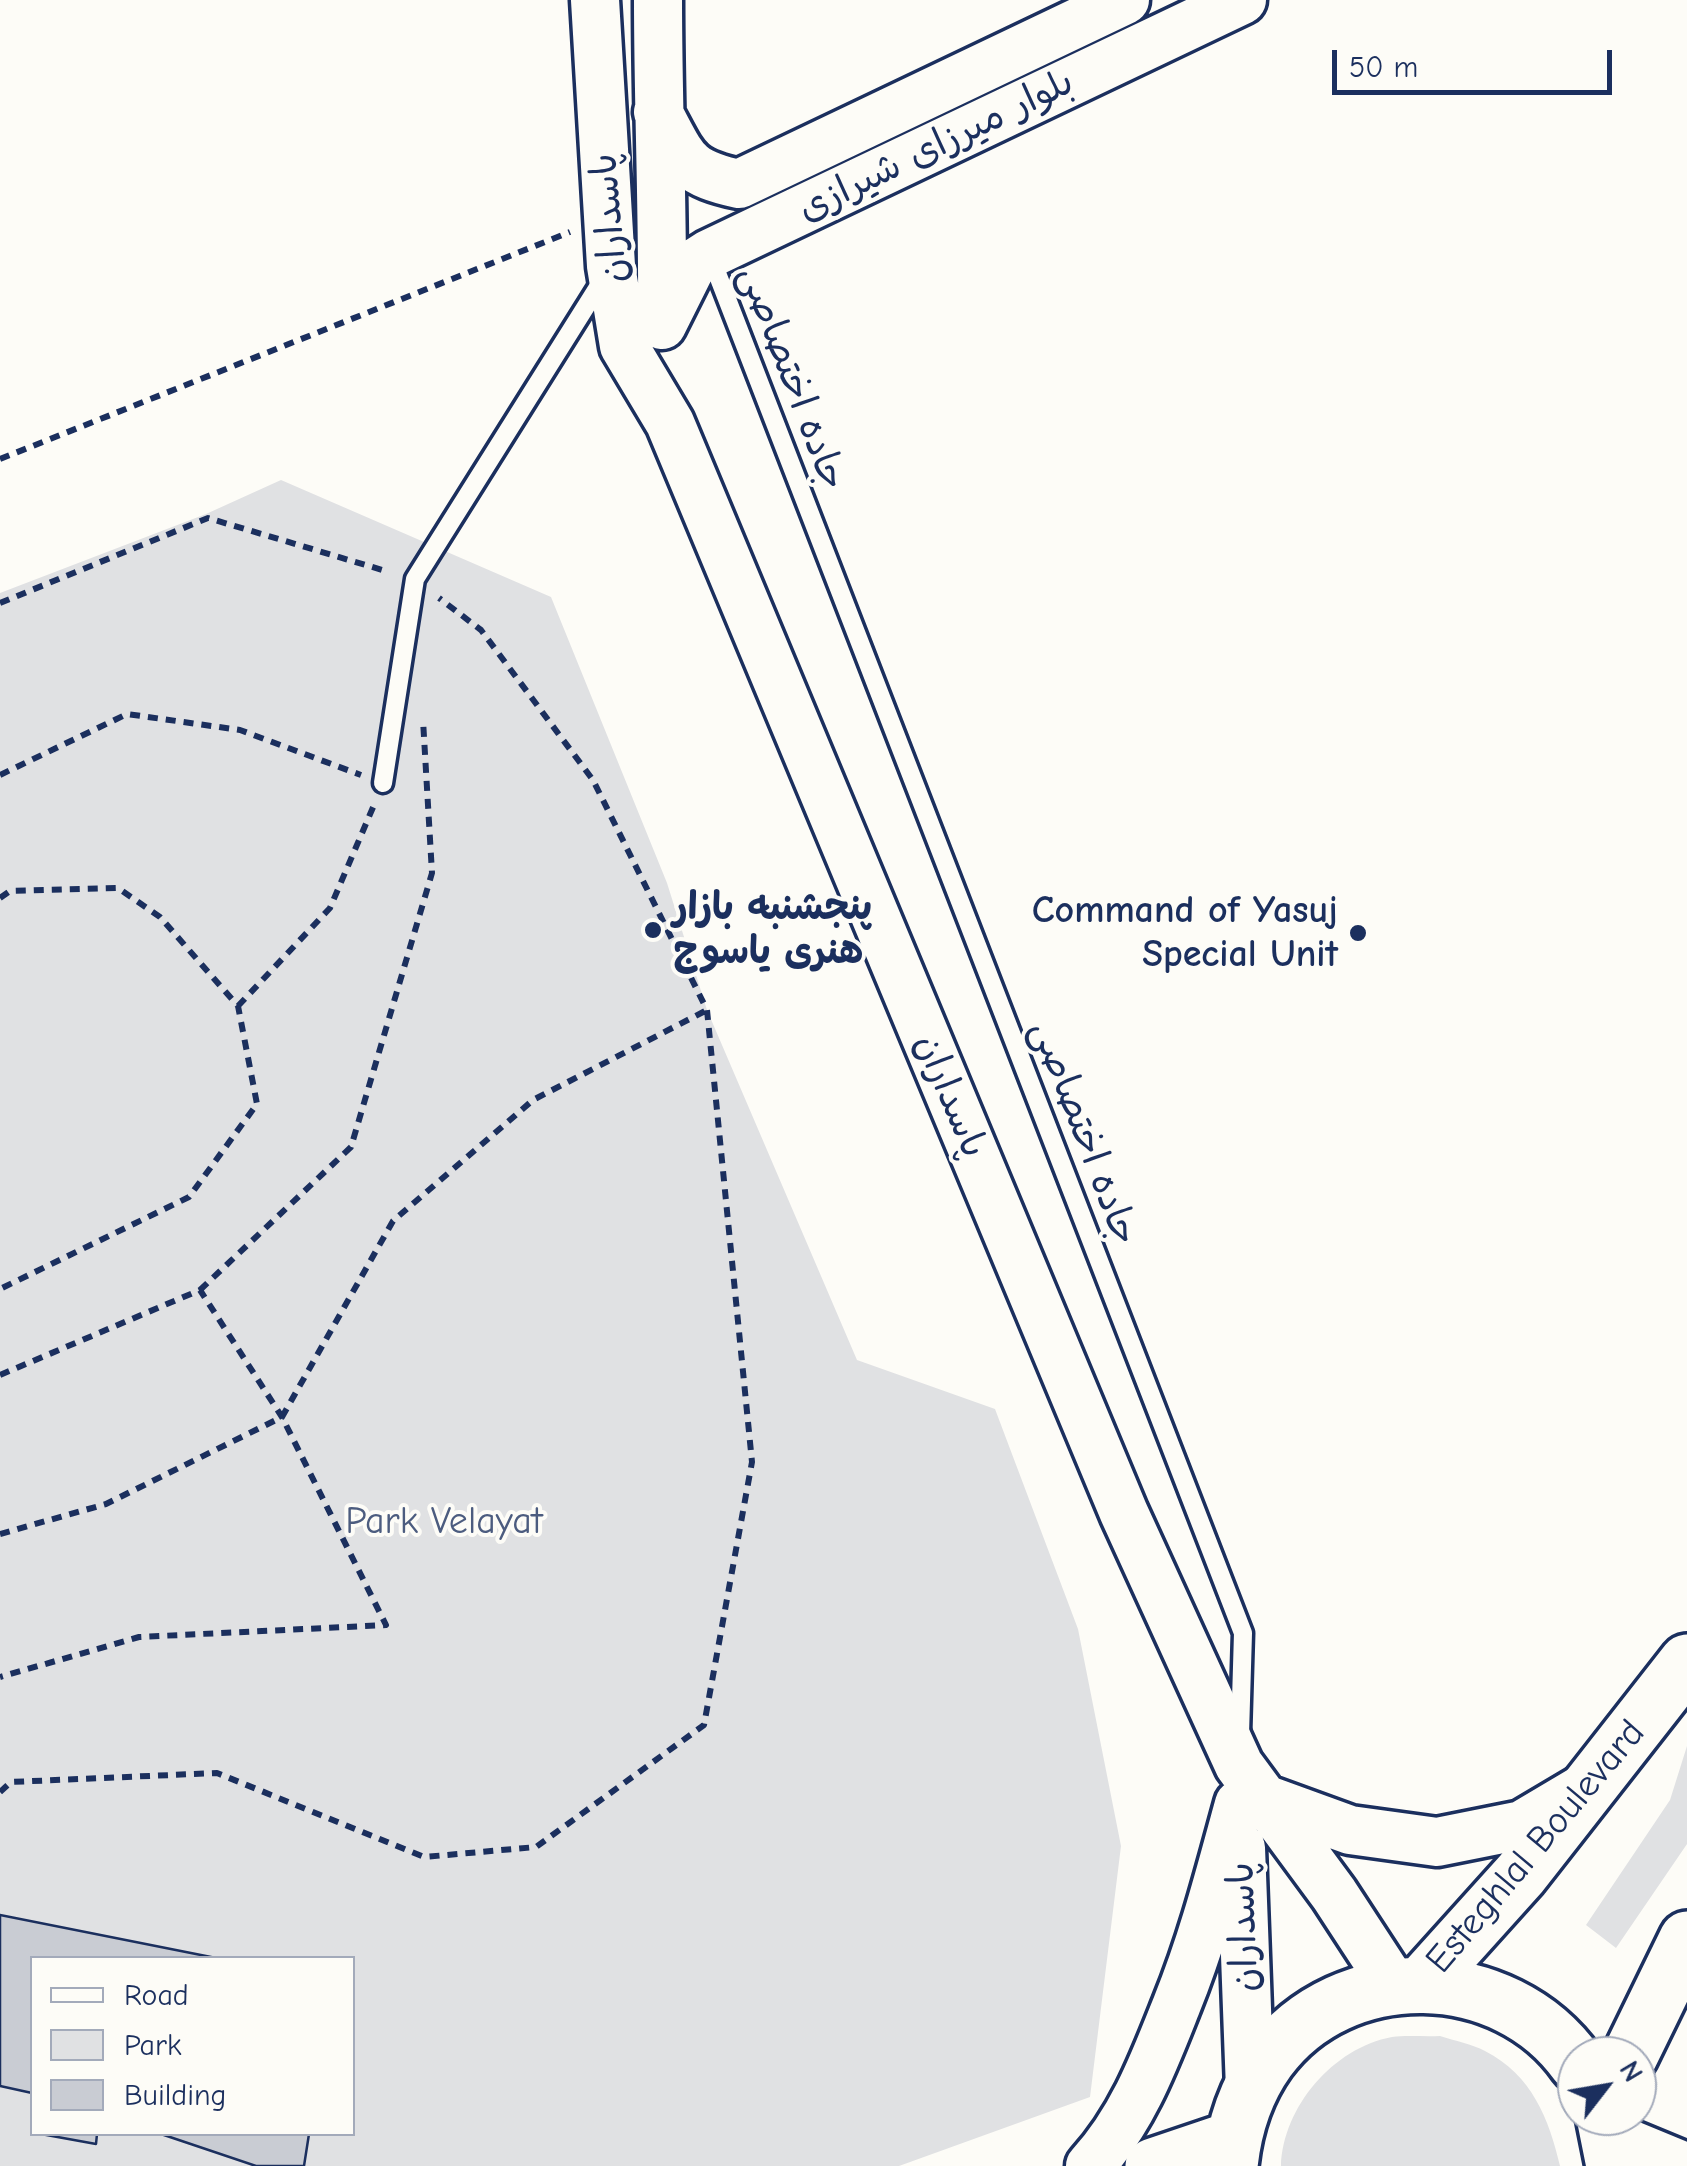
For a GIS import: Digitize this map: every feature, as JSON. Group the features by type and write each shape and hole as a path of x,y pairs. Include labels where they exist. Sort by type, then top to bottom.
{"main road":[{"name":"پاسداران","path":"595,0 610,266 624,346 670,423 1124,1513 1247,1789 1408,1985"},
{"name":"پاسداران","path":"658,0 662,325 670,423"},
{"name":"بلوار میرزای شیرازی","path":"658,112 682,156 704,176 740,184 1125,0"},
{"name":"بلوار میرزای شیرازی","path":"662,325 692,266 710,254 1242,0"},
{"name":"Esteghlal Boulevard","path":"1408,1985 1521,1874 1687,1662"},
{"path":"1090,2166 1132,2108 1158,2058 1197,1958 1247,1789 1350,1830 1437,1842 1522,1825 1597,1781"},
{"name":"پاسداران","path":"1238,2131 1247,1789"},
{"path":"1640,2036 1687,1938"},
{"path":"1153,2166 1238,2131 1270,2058 1310,2020 1358,1994 1408,1985 1455,1987 1518,2010 1557,2042"},
{"path":"1610,2140 1683,2166"}],"lane":[{"name":"جاده اختصاصی","path":"710,254 1242,1632 1247,1789"},
{"path":"383,783 415,579 610,266"}],"path":[{"path":"0,459 608,217"},
{"path":"0,603 208,518 415,579 481,630 592,780 707,1010 752,1462 704,1724 536,1847 424,1857 216,1773 11,1782 0,1792"},
{"path":"0,775 127,714 240,730 383,783 330,908 238,1006"},
{"path":"0,1375 200,1290 351,1147 432,874 423,716"},
{"path":"0,898 10,891 118,888 160,917 238,1006 257,1104 189,1198 0,1289"},
{"path":"0,1534 106,1504 282,1417 394,1220 533,1100 707,1010"},
{"path":"0,1677 139,1637 386,1625 282,1417 200,1290"}],"green space":[{"name":"Park Velayat","path":"281,480 551,597 667,883 707,1010 857,1360 995,1409 1078,1629 1121,1846 1090,2097 899,2166 0,2166 0,593 206,514"},
{"path":"1687,1746 1687,1844 1616,1948 1586,1925 1670,1800"},
{"path":"1440,2036 1485,2051 1515,2072 1544,2115 1560,2166 1281,2166 1284,2144 1301,2102 1331,2067 1370,2043 1392,2037"}],"building":[{"path":"0,1915 206,1956 30,1956 30,2093 0,2086"},
{"path":"52,2136 97,2136 96,2144"},
{"path":"167,2136 309,2136 304,2166 256,2166"}],"place":[{"name":"پنجشنبه بازار هنری یاسوج","path":"653,930"},
{"name":"Command of Yasuj Special Unit","path":"1358,933"}]}
